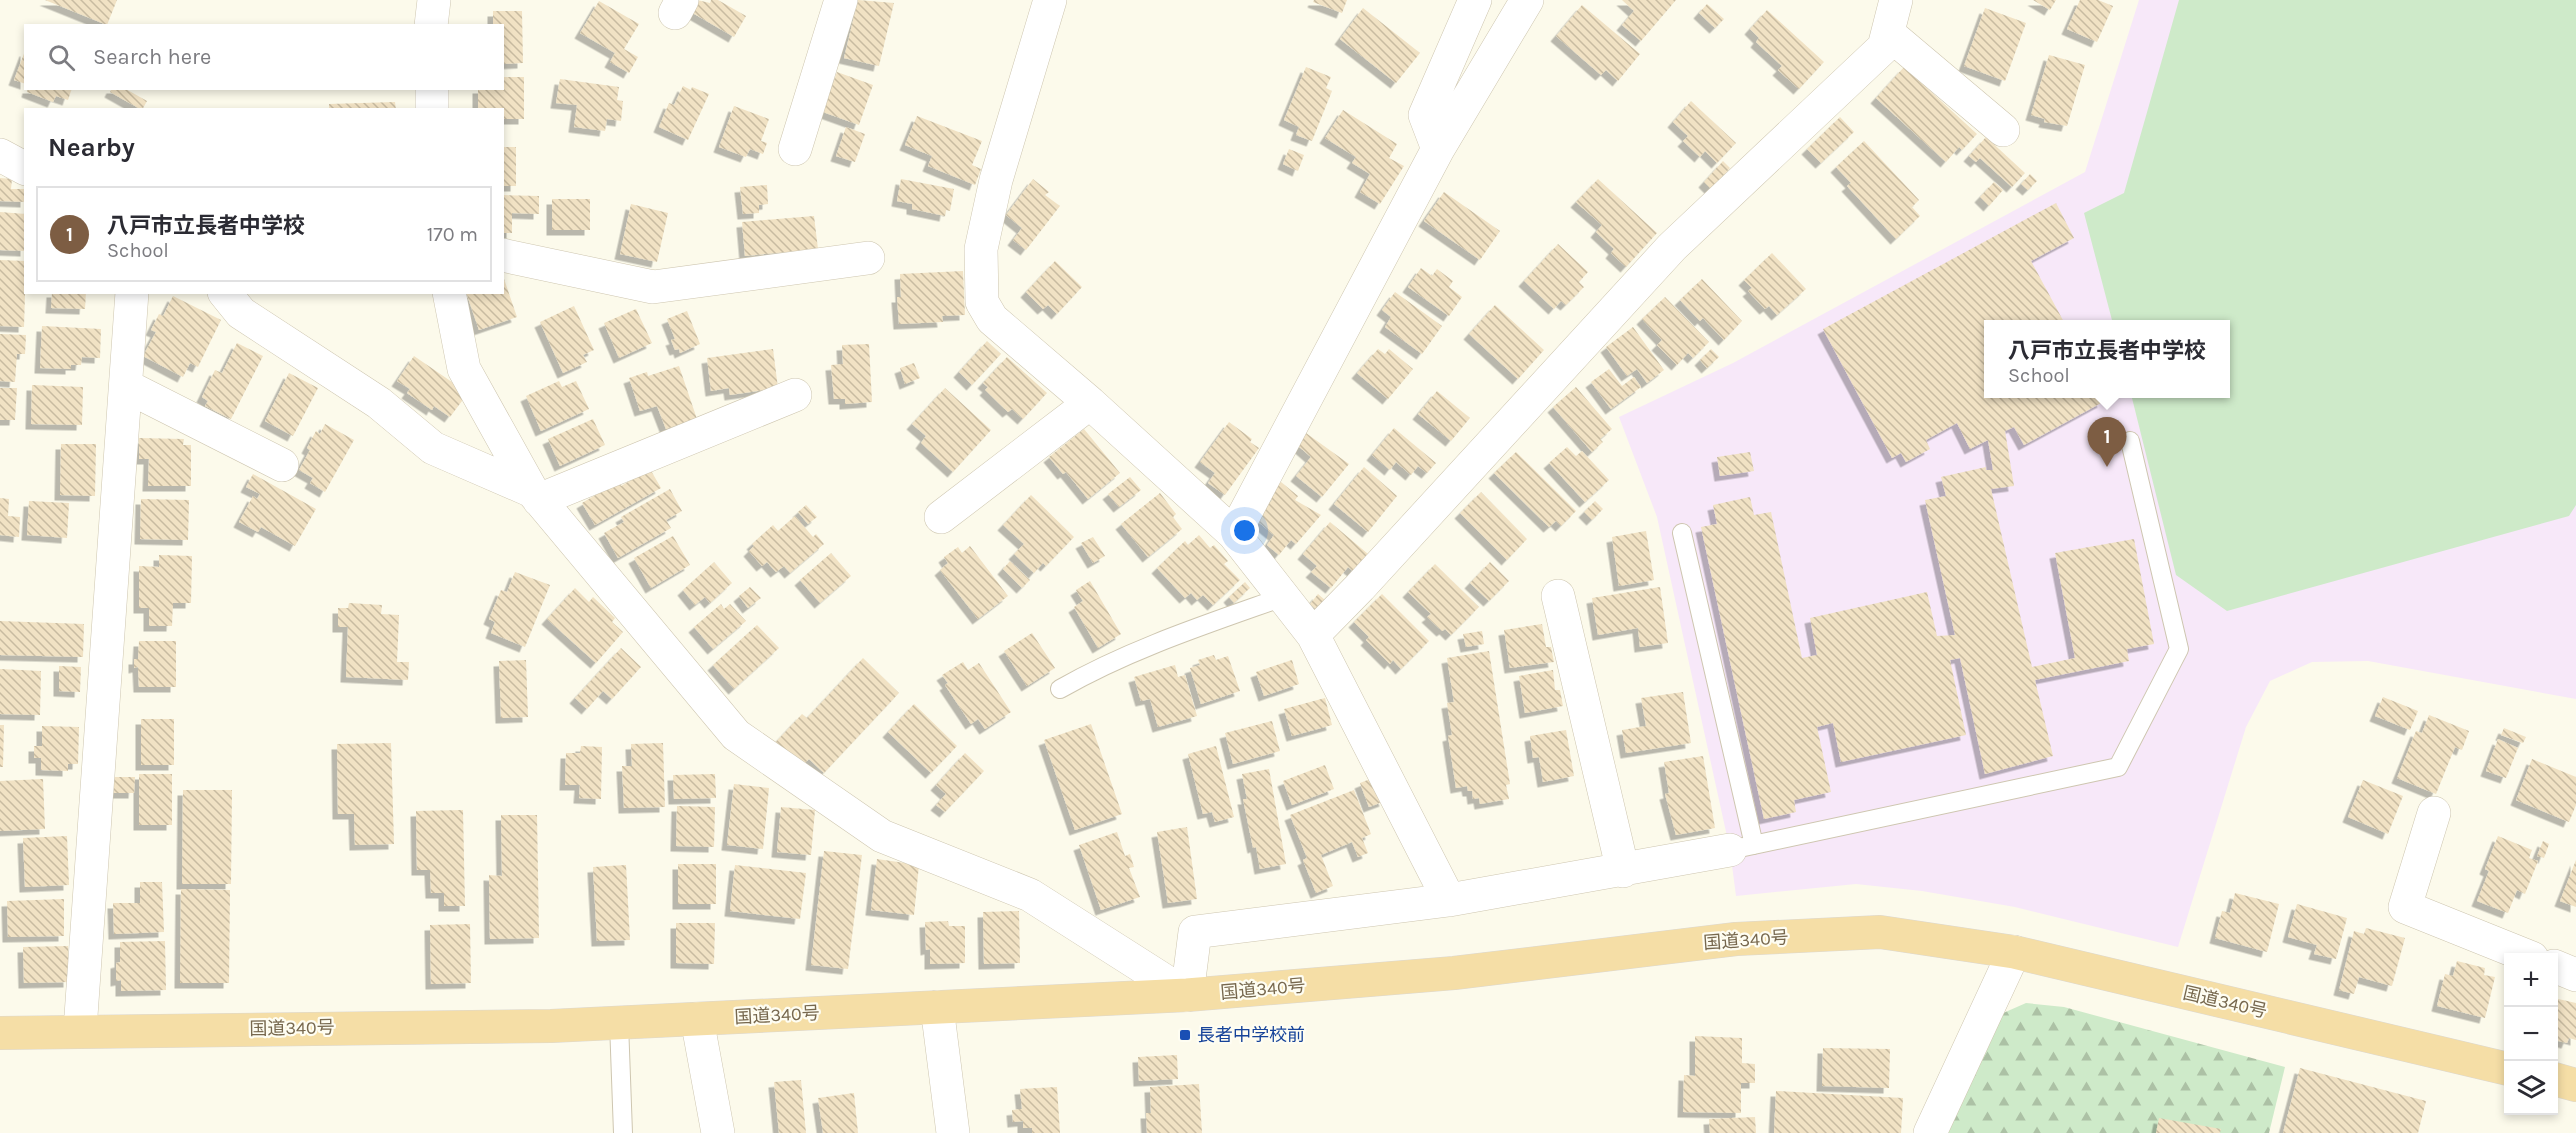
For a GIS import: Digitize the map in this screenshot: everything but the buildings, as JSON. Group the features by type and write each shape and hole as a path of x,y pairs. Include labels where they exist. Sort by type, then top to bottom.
{"highway":[{"name":"国道340号","path":"0,1033 619,1023 1187,995 1454,973 1736,939 1880,932 2014,952 2504,1068"},
{"path":"2558,1081 2576,1085"}],"street":[{"path":"431,24 434,0"},
{"path":"795,149 841,0"},
{"path":"1050,0 996,180 981,249 982,302 992,319 1090,403 1234,534 1313,635 1449,900"},
{"path":"1438,149 1425,115 1475,0"},
{"path":"1234,534 1438,149 1527,0"},
{"path":"1313,635 1360,587 1672,247 1884,47 1896,0"},
{"path":"1888,33 2002,130"},
{"path":"432,90 432,108"},
{"path":"0,155 24,168"},
{"path":"504,255 653,286 867,258"},
{"path":"80,1030 132,294"},
{"path":"226,294 242,312 379,403 433,448 535,495 795,395"},
{"path":"449,294 464,369 535,495 736,735 882,836 1030,895 1187,995 1196,932 1449,900 1623,871 1742,847"},
{"path":"126,386 282,465"},
{"path":"941,517 1090,403"},
{"path":"1558,596 1623,871"},
{"path":"2434,813 2405,907 2522,953"},
{"path":"1930,1133 2014,952"},
{"path":"2558,968 2576,975"},
{"path":"937,1007 952,1133"},
{"path":"697,1019 718,1133"}],"lane":[{"path":"1682,533 1742,847 2118,767 2179,649 2130,441"},
{"path":"1060,689 1099,667 1180,633 1283,597"},
{"path":"619,1023 623,1133"}],"shaded area":[{"path":"2139,0 2576,0 2576,699 2368,661 2312,662 2270,681 2246,727 2178,947 2015,907 1922,891 1856,884 1736,896 1730,850 1657,517 1619,417 1733,363 2085,172"}],"green space":[{"path":"2179,0 2576,0 2576,505 2569,516 2227,611 2176,575 2132,398 2230,398 2230,320 2112,320 2084,213 2124,193"},
{"path":"2026,1003 2064,1007 2285,1067 2269,1133 1946,1133 2001,1014"}],"place":[{"name":"八戸市立長者中学校","path":"2107,467"},
{"name":"長者中学校前","path":"1185,1035"}]}
